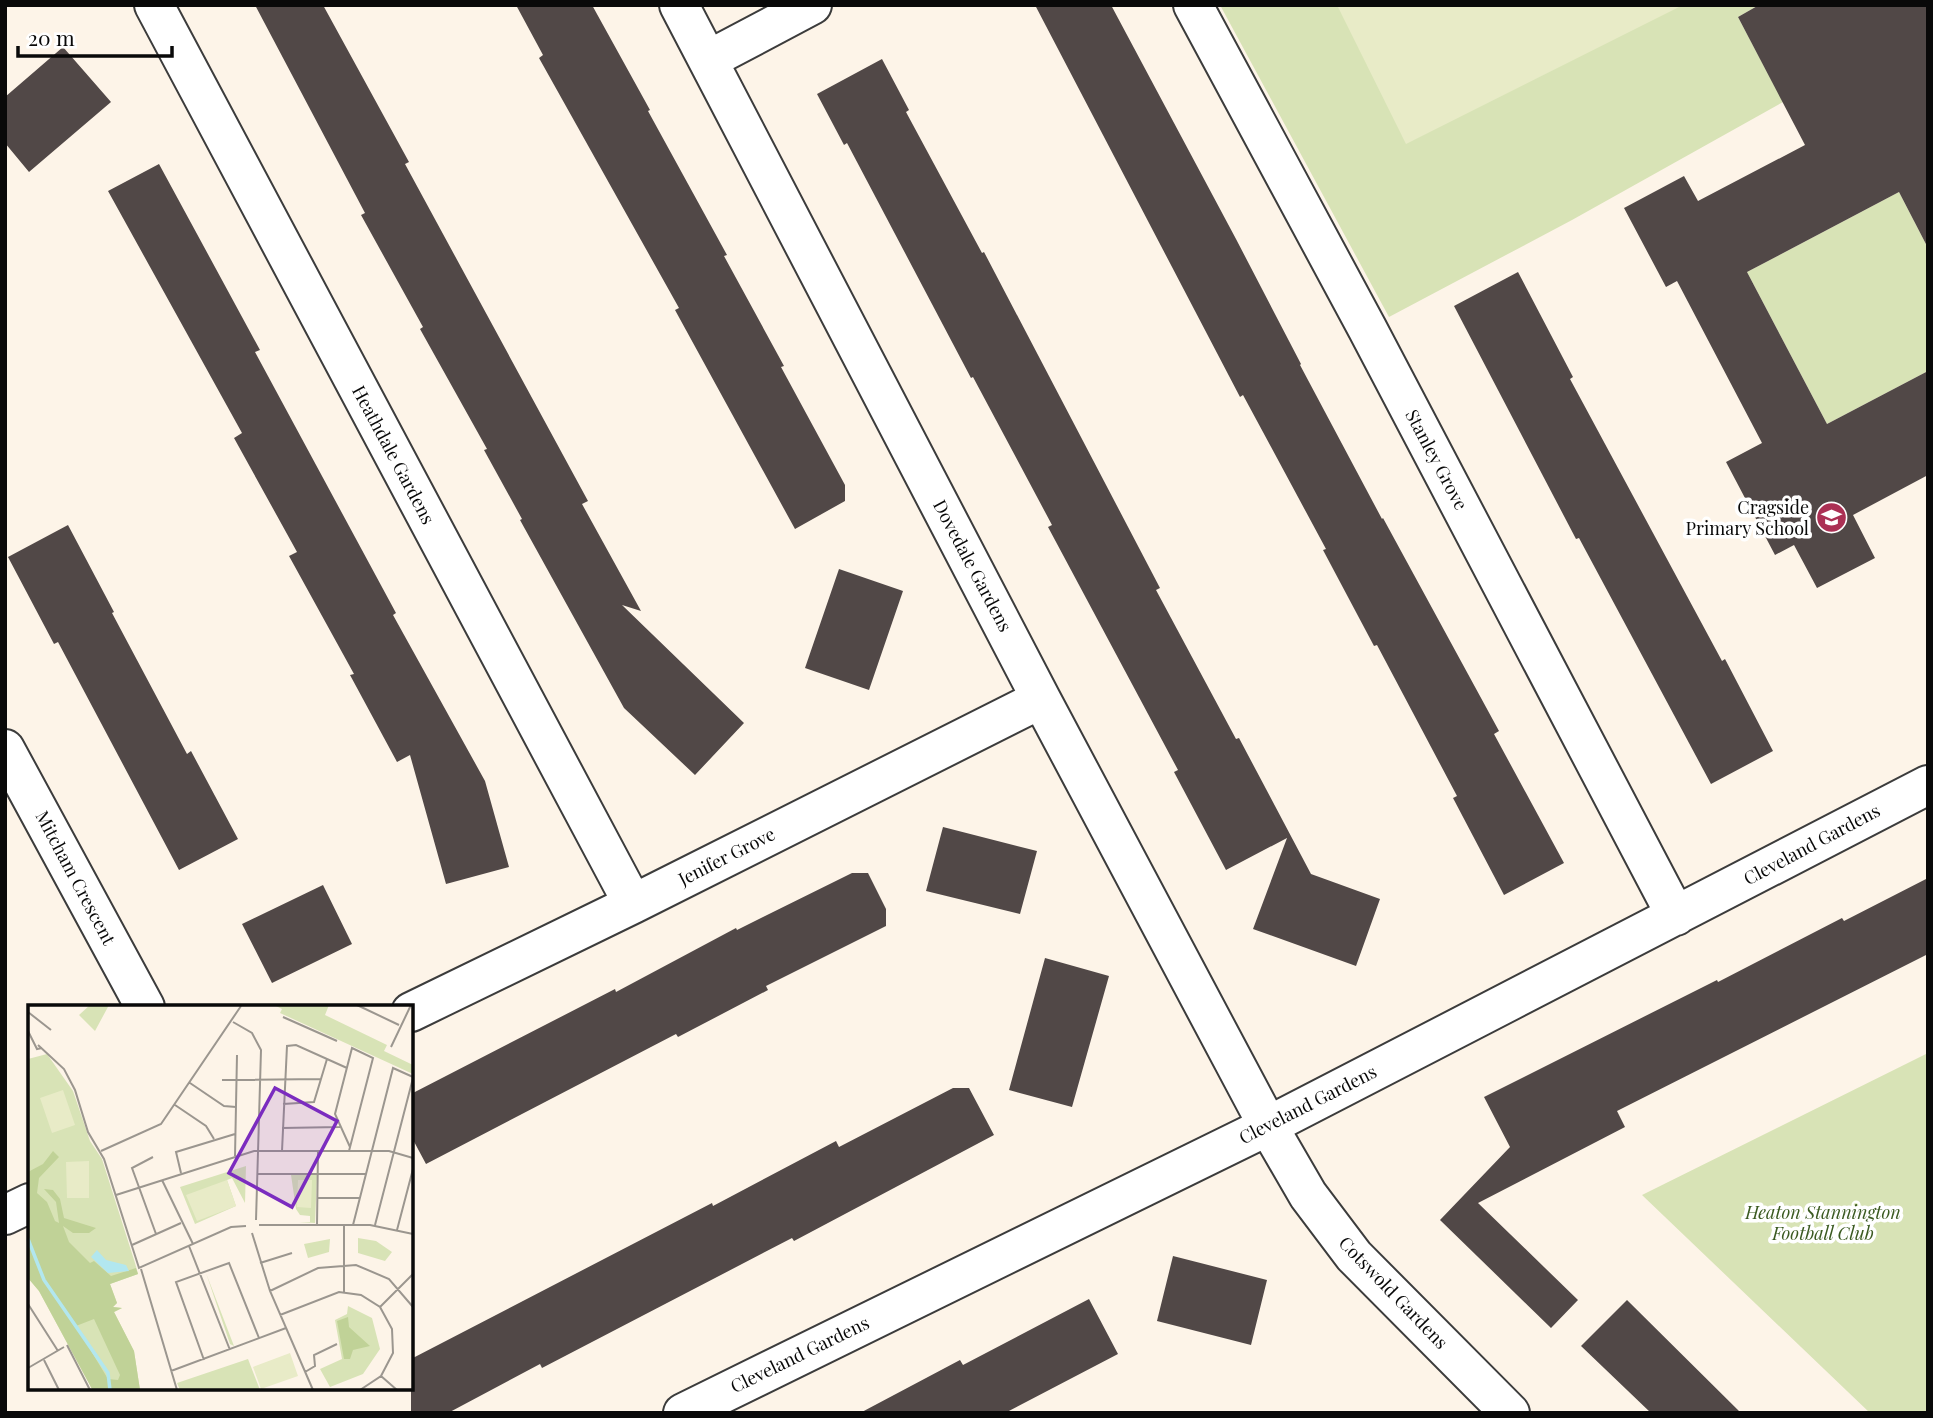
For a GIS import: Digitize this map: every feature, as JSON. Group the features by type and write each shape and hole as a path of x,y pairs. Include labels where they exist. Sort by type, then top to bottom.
{"street":[{"name":"Heathdale Gardens","path":"154,5 632,904"},
{"name":"Dovedale Gardens","path":"679,5 1041,699 1268,1126"},
{"path":"708,60 812,5"},
{"name":"Stanley Grove","path":"1193,5 1361,316 1676,916"},
{"name":"Jenifer Grove","path":"413,1011 1041,699"},
{"name":"Mitcham Crescent","path":"5,749 144,1005"},
{"name":"Cleveland Gardens","path":"682,1413 1268,1126 1928,785"},
{"name":"Cotswold Gardens","path":"1268,1126 1308,1195 1354,1256 1510,1413"},
{"path":"5,1215 28,1204"}],"green space":[{"path":"1220,5 1759,5 1738,17 1783,102 1572,220 1389,317"},
{"path":"1337,5 1683,5 1406,144"},
{"path":"1899,192 1928,248 1928,371 1827,424 1747,272"},
{"name":"Heaton Stannington Football Club","path":"1928,1053 1928,1413 1870,1413 1642,1195"}],"building":[{"path":"255,5 323,5 409,162 405,164 588,501 582,504 641,611 622,605 744,723 695,775 624,708 520,520 522,519 484,450 487,449 420,329 423,327 361,215 365,213"},
{"path":"516,5 592,5 727,255 724,256 845,485 845,501 795,529 675,310 679,308 539,58 543,55"},
{"path":"1035,5 1111,5 1382,519 1499,731 1494,734 1564,863 1504,895 1453,798 1457,796 1377,645 1374,646 1323,550 1326,549 1243,395 1240,397"},
{"path":"1759,5 1928,5 1928,248 1899,192 1747,272 1827,424 1928,371 1928,475 1853,515 1875,558 1817,588 1794,545 1775,555 1726,462 1762,443 1677,281 1666,287 1624,208 1684,176 1698,201 1805,145 1738,17"},
{"path":"63,47 111,102 29,172 5,143 5,97"},
{"path":"882,59 909,110 906,112 982,253 984,252 1160,588 1156,590 1311,874 1380,899 1356,966 1253,929 1287,838 1226,870 1174,772 1178,770 1048,527 1052,525 847,143 844,145 817,94"},
{"path":"159,164 260,350 255,352 396,613 393,615 485,781 509,867 446,884 410,755 397,762 350,675 354,674 289,556 297,552 234,438 242,433 108,191"},
{"path":"1518,272 1573,377 1570,379 1773,751 1711,784 1579,538 1576,539 1454,306"},
{"path":"68,525 187,754 191,751 238,839 179,870 58,642 54,644 8,557"},
{"path":"839,569 903,591 869,690 805,668"},
{"path":"943,827 1037,851 1020,914 926,891"},
{"path":"852,873 868,873 886,909 886,926 766,986 768,990 678,1037 676,1034 426,1164 413,1140 413,1093 615,989 616,992 736,928 737,930"},
{"path":"1928,878 1928,954 1617,1111 1625,1127 1478,1203 1578,1300 1551,1328 1440,1220 1510,1147 1484,1097 1842,918 1844,921"},
{"path":"323,885 352,944 272,983 242,924"},
{"path":"1045,958 1109,976 1072,1107 1009,1090"},
{"path":"953,1088 969,1088 994,1135 794,1241 792,1238 542,1368 540,1364 448,1413 411,1413 413,1358 836,1141 839,1147"},
{"path":"1173,1256 1267,1280 1251,1345 1157,1321"},
{"path":"1089,1299 1118,1354 1005,1413 860,1413 960,1360 963,1365"},
{"path":"1627,1300 1741,1413 1651,1413 1581,1346"}],"place":[{"name":"Cragside Primary School","path":"1832,518"}]}
